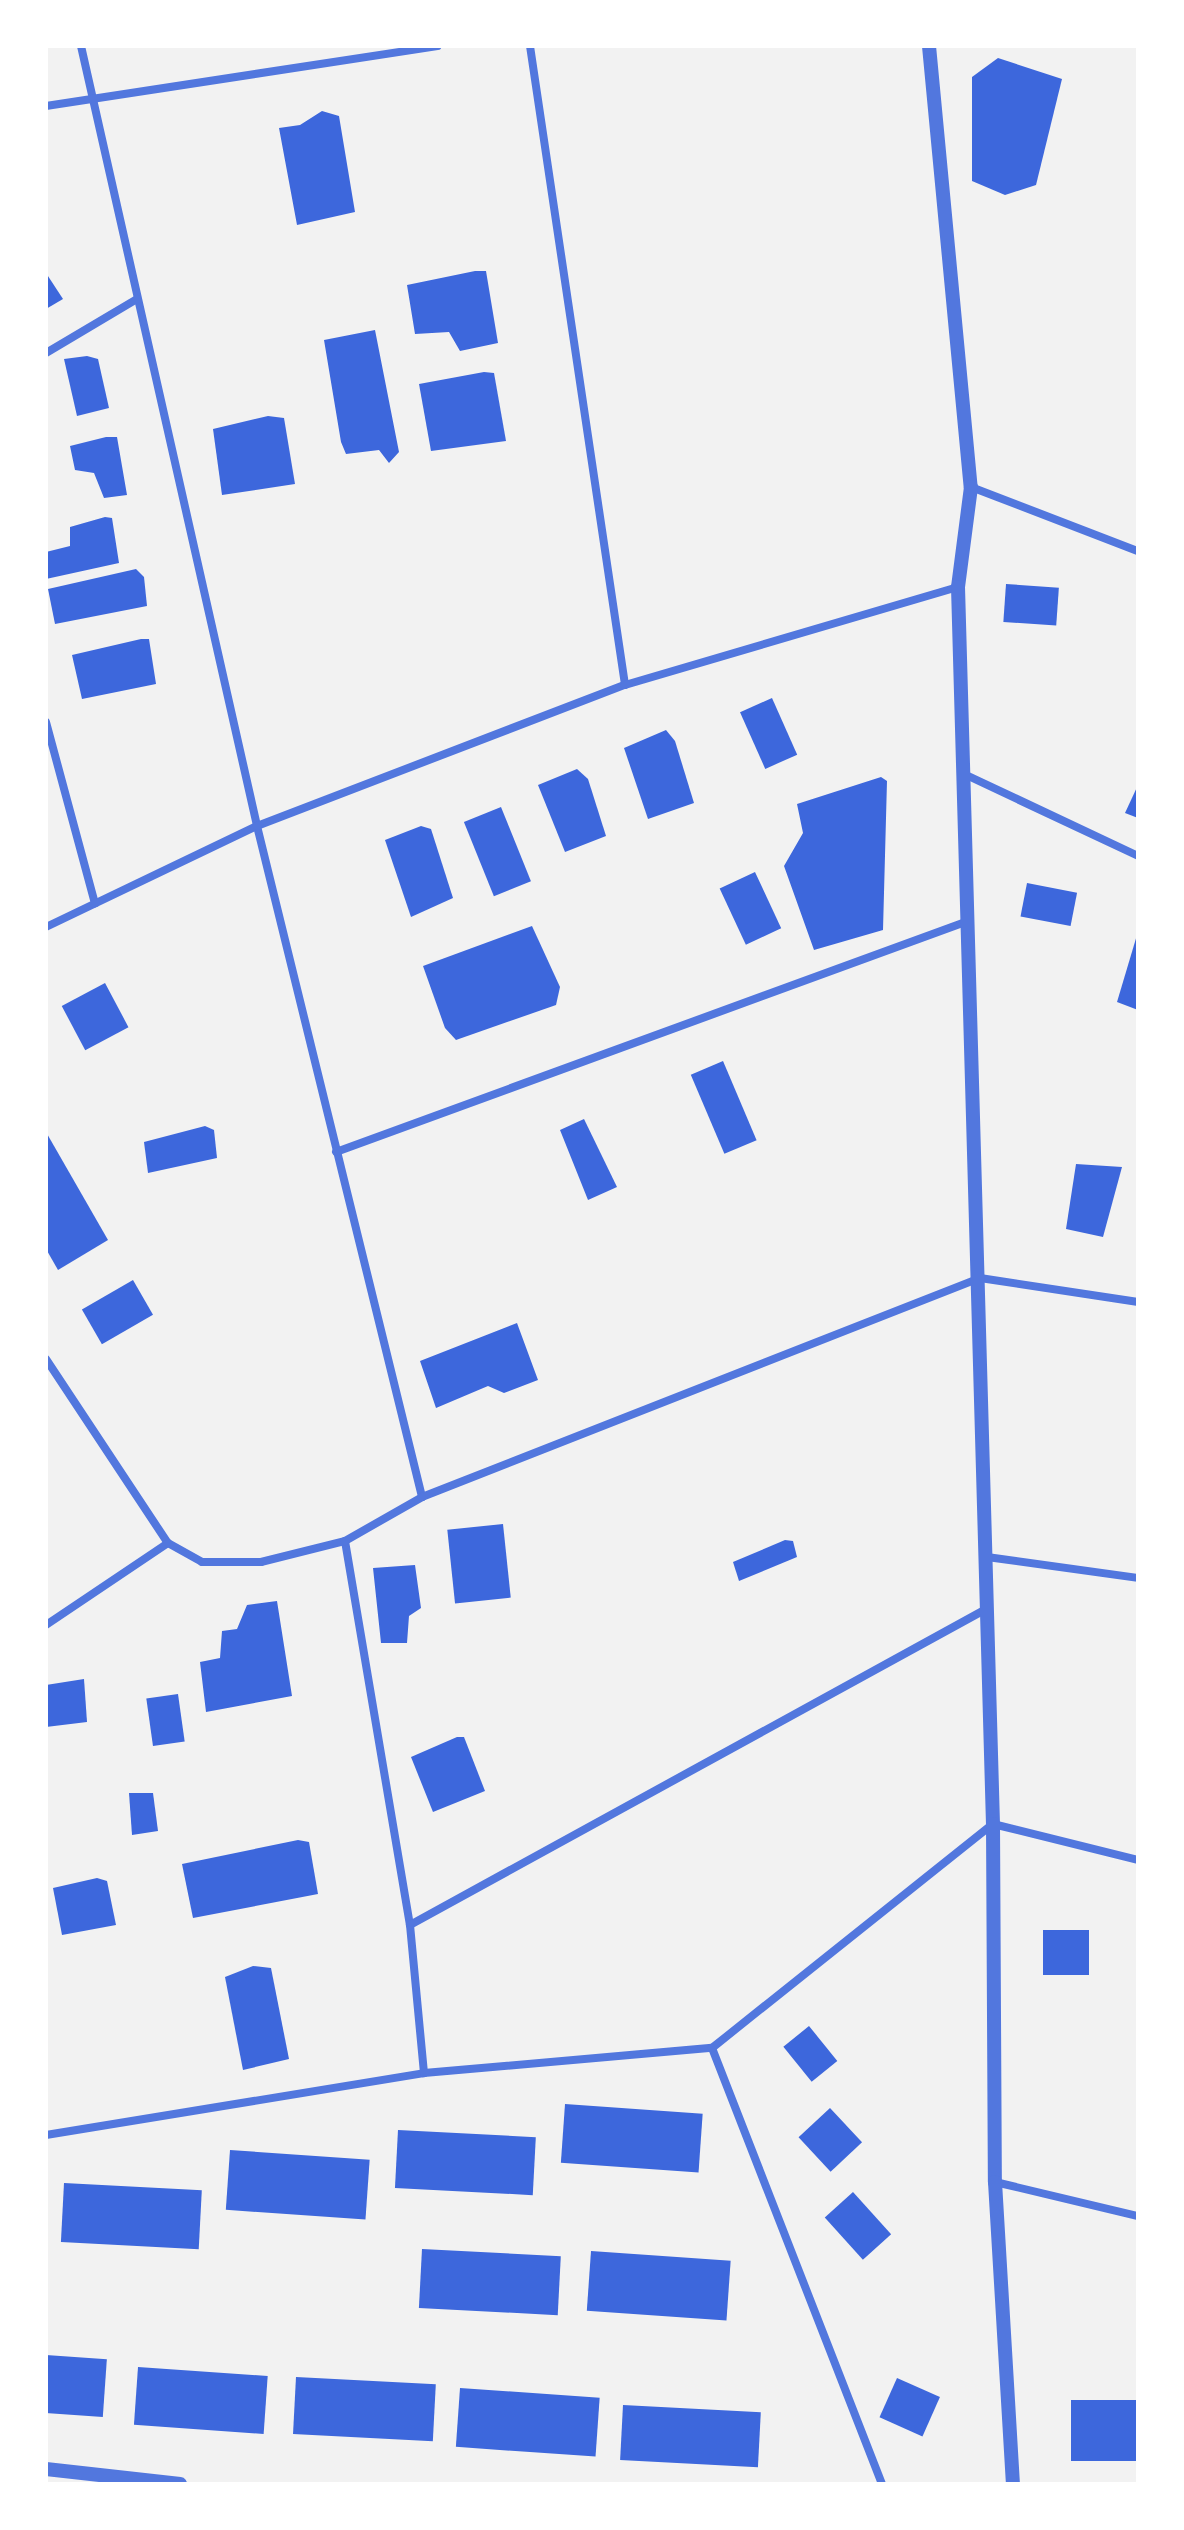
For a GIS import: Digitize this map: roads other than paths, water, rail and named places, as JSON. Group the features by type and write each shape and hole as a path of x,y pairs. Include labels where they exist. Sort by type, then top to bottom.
{"street":[{"path":"81,46 257,826 422,1497"},
{"path":"46,106 437,46"},
{"path":"530,46 625,685"},
{"path":"929,46 971,487 958,587 987,1557 993,1824 995,2182 1013,2484"},
{"path":"46,353 137,299"},
{"path":"971,487 1138,551"},
{"path":"46,927 257,826 625,685 958,587"},
{"path":"46,722 95,904"},
{"path":"964,774 1138,856"},
{"path":"336,1152 968,921"},
{"path":"46,1359 168,1543 202,1562 261,1562 345,1541 422,1497 980,1278 1138,1302"},
{"path":"345,1541 410,1925 424,2073"},
{"path":"46,1625 168,1543"},
{"path":"987,1557 1138,1578"},
{"path":"410,1925 988,1608"},
{"path":"993,1824 1138,1860"},
{"path":"46,2135 424,2073 712,2048 993,1824"},
{"path":"712,2048 882,2484"},
{"path":"995,2182 1138,2216"},
{"path":"46,2469 180,2484"}]}
